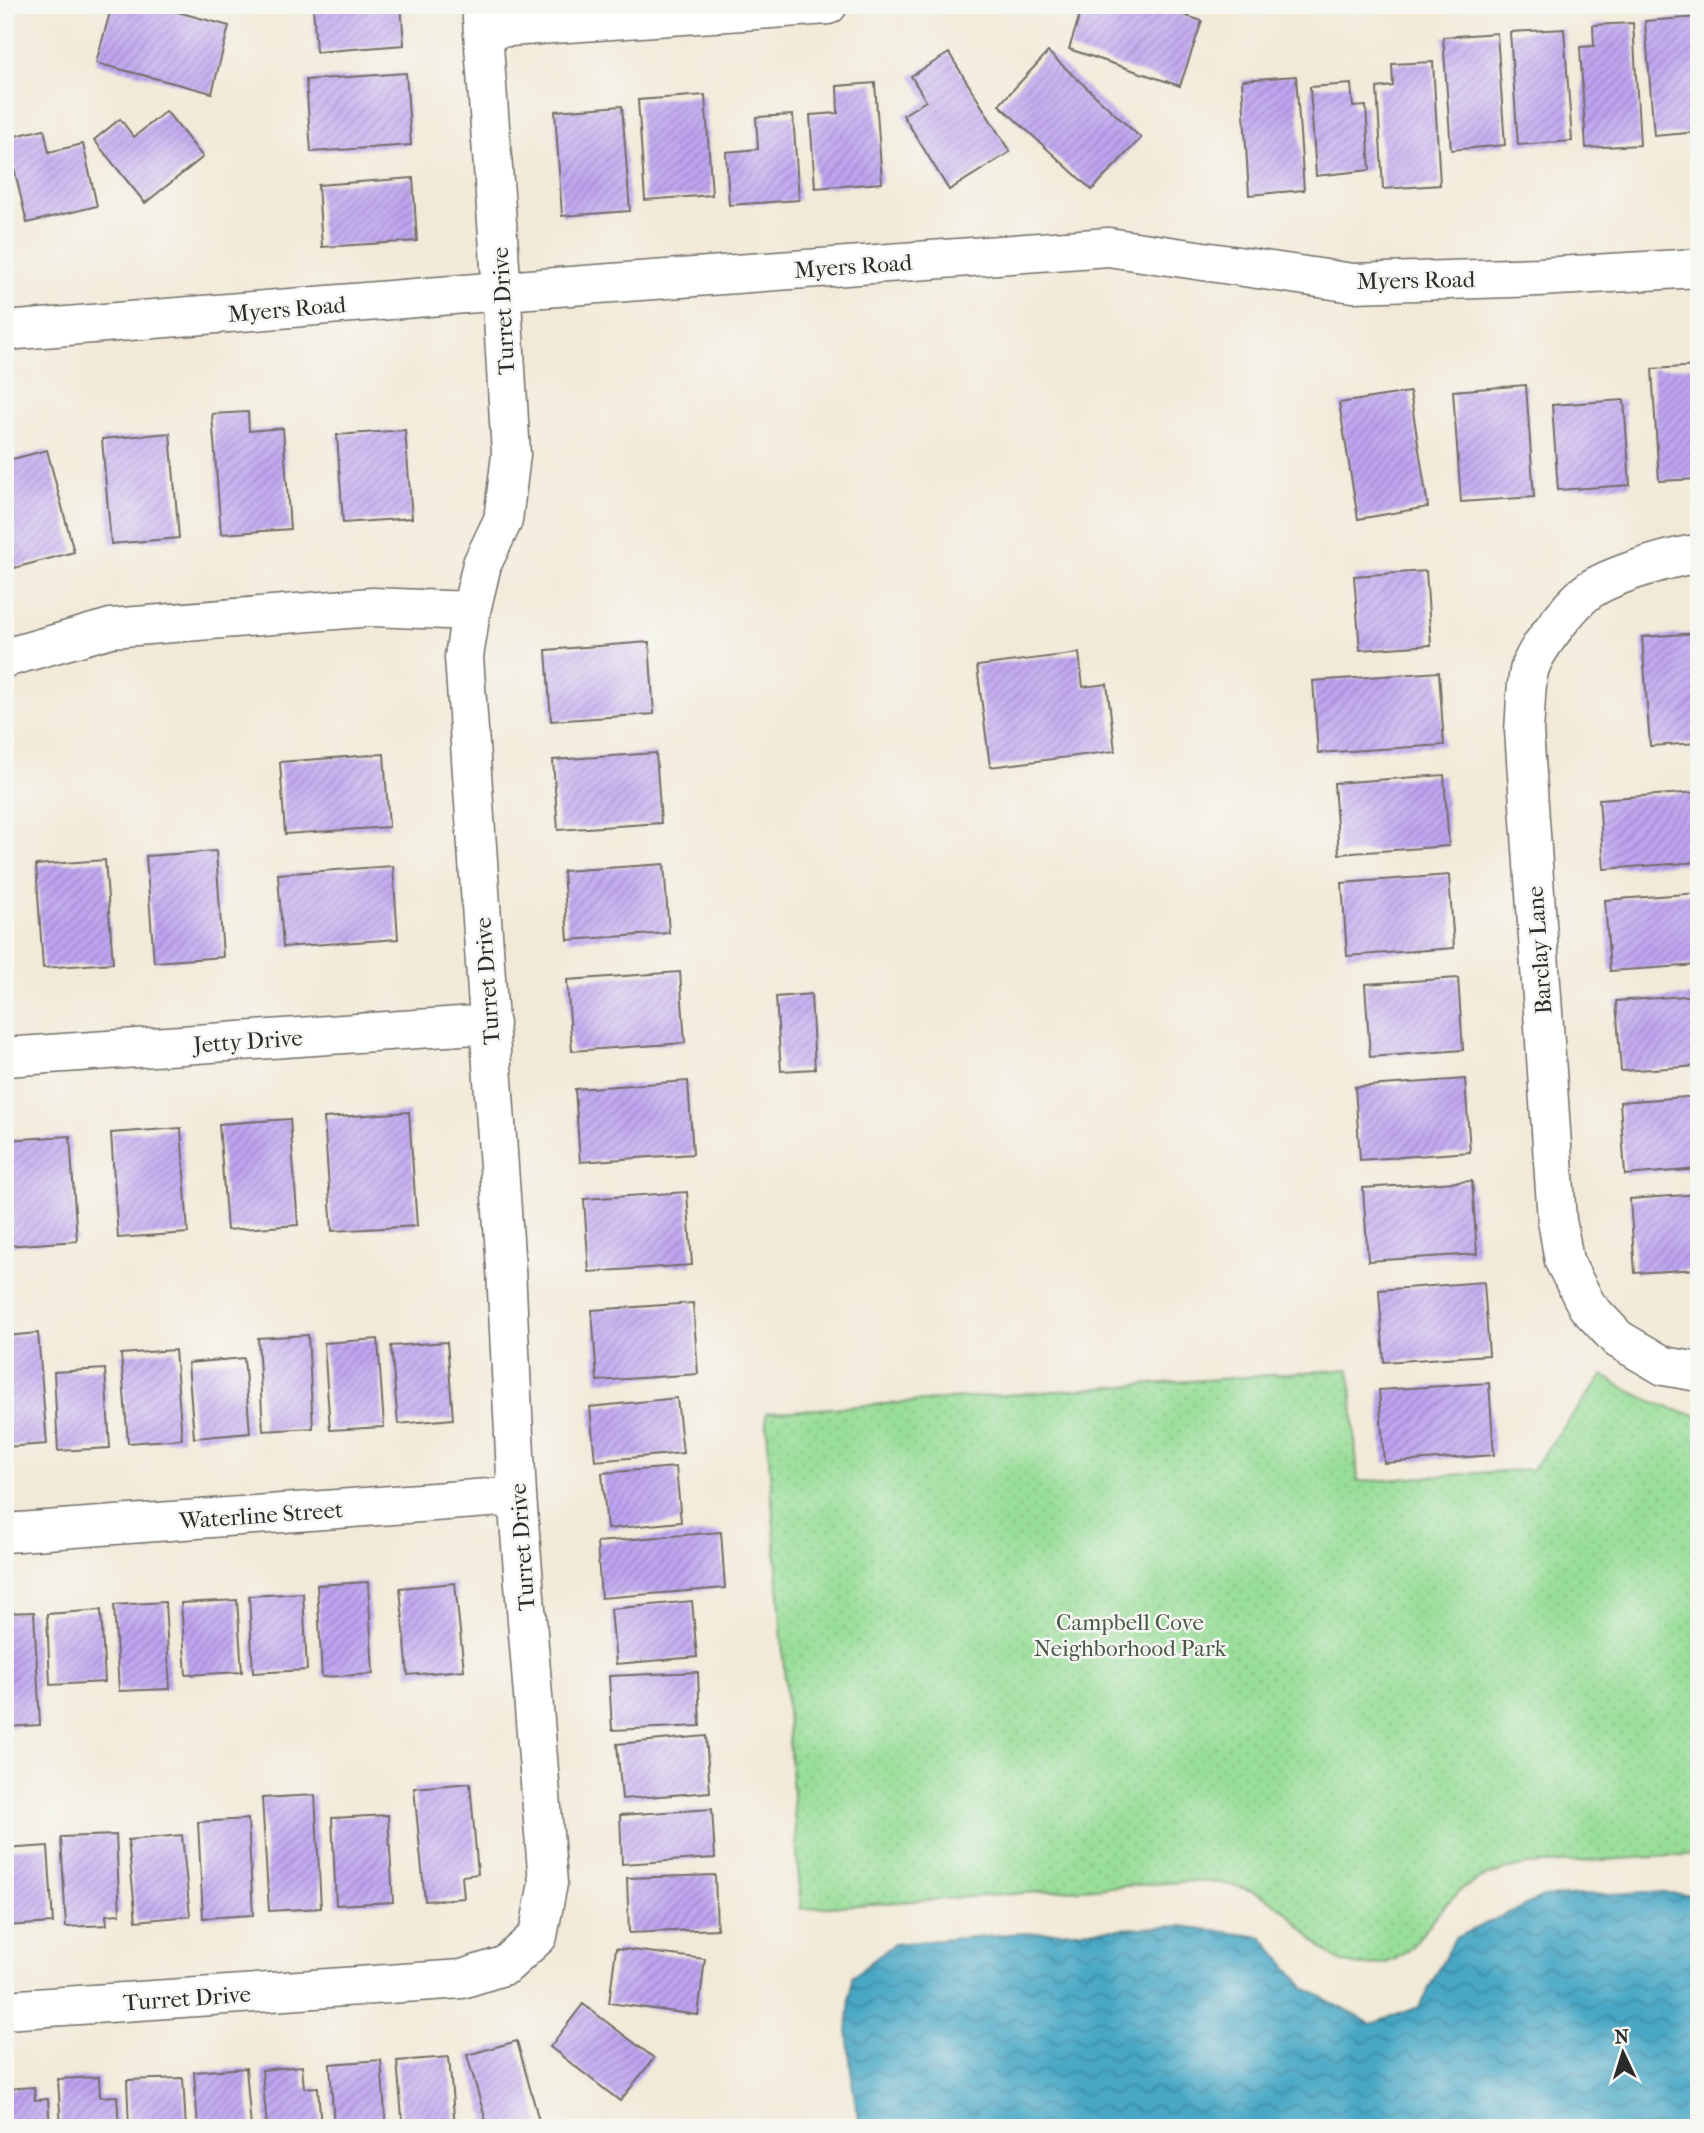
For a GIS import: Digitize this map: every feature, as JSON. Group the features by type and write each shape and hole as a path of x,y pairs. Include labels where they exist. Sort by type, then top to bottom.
{"street":[{"path":"482,17 828,5"},
{"name":"Turret Drive","path":"5,2010 462,1979 506,1965 538,1936 548,1883 517,1496 506,1269 464,657 482,564 503,520 511,455 482,17"},
{"name":"Myers Road","path":"5,331 502,291 1108,247 1353,283 1699,268"},
{"name":"Barclay Lane","path":"1699,554 1638,569 1590,590 1566,614 1543,644 1530,669 1524,730 1557,1220 1564,1261 1587,1306 1618,1339 1664,1366 1699,1373"},
{"path":"5,659 111,628 372,607 471,611"},
{"name":"Jetty Drive","path":"5,1057 490,1024"},
{"name":"Waterline Street","path":"5,1533 517,1496"}],"green space":[{"name":"Campbell Cove Neighborhood Park","path":"1350,1369 1358,1482 1532,1469 1603,1375 1649,1400 1699,1416 1699,1854 1528,1865 1496,1872 1477,1880 1451,1899 1406,1952 1382,1964 1366,1966 1338,1960 1326,1952 1287,1913 1267,1898 1237,1886 1217,1883 1195,1881 801,1909 766,1413"}],"water":[{"path":"1650,1892 1699,1895 1699,2128 861,2128 853,2089 847,2031 852,1977 894,1944 1008,1934 1181,1926 1262,1937 1305,1988 1371,2024 1419,2007 1455,1938 1543,1897"}],"building":[{"path":"112,5 152,5 229,26 212,93 96,63"},
{"path":"313,5 401,5 404,45 316,52"},
{"path":"1083,5 1152,5 1202,21 1180,86 1069,49"},
{"path":"1699,17 1699,132 1654,136 1645,21"},
{"path":"1633,23 1640,145 1586,148 1580,47 1594,46 1593,25"},
{"path":"1564,29 1572,141 1518,145 1510,32"},
{"path":"1497,33 1505,145 1451,150 1443,37"},
{"path":"1048,52 1141,138 1092,190 999,105"},
{"path":"949,53 1010,152 949,190 903,115 926,101 911,76"},
{"path":"1433,62 1440,185 1383,189 1377,88 1393,86 1392,64"},
{"path":"406,73 411,145 311,152 306,80"},
{"path":"1296,76 1304,190 1249,195 1242,80"},
{"path":"875,83 882,183 815,188 810,115 838,113 837,86"},
{"path":"1351,84 1353,107 1366,106 1370,170 1316,176 1310,87"},
{"path":"705,95 712,195 645,200 638,100"},
{"path":"622,106 630,211 562,216 555,111"},
{"path":"166,111 203,157 145,203 94,140 120,119 134,137"},
{"path":"793,115 799,200 729,205 726,152 758,149 756,117"},
{"path":"44,129 49,152 83,144 97,206 27,223 7,138"},
{"path":"413,178 417,241 322,247 318,185"},
{"path":"1699,366 1699,479 1659,481 1652,369"},
{"path":"1526,385 1534,497 1461,502 1453,391"},
{"path":"1410,392 1428,507 1358,519 1339,403"},
{"path":"1624,400 1630,485 1558,490 1552,405"},
{"path":"248,412 249,431 283,428 290,529 221,534 212,414"},
{"path":"405,430 412,518 343,523 337,435"},
{"path":"170,433 179,538 111,544 102,439"},
{"path":"47,450 74,552 7,570 5,461"},
{"path":"1426,571 1431,645 1360,650 1354,576"},
{"path":"1699,633 1699,743 1650,746 1642,637"},
{"path":"649,642 654,714 551,721 546,650"},
{"path":"1079,653 1083,687 1107,684 1115,751 990,767 977,666"},
{"path":"1439,672 1444,745 1318,753 1313,681"},
{"path":"656,753 661,823 558,830 553,760"},
{"path":"384,754 389,827 285,834 280,762"},
{"path":"1444,775 1449,846 1339,854 1334,783"},
{"path":"1699,792 1699,862 1604,869 1599,799"},
{"path":"216,851 223,957 154,962 146,856"},
{"path":"105,860 113,963 43,968 36,865"},
{"path":"664,864 669,933 568,940 563,871"},
{"path":"393,866 398,939 283,947 278,874"},
{"path":"1449,875 1454,948 1347,956 1342,883"},
{"path":"1699,893 1699,965 1610,971 1605,900"},
{"path":"680,972 685,1043 572,1051 567,980"},
{"path":"1458,978 1463,1050 1370,1057 1365,984"},
{"path":"811,994 815,1069 781,1071 776,997"},
{"path":"1699,995 1699,1066 1621,1071 1616,1001"},
{"path":"1465,1079 1470,1152 1360,1160 1355,1087"},
{"path":"688,1081 693,1154 580,1162 575,1089"},
{"path":"1699,1096 1699,1169 1625,1175 1620,1102"},
{"path":"409,1112 417,1226 332,1231 324,1118"},
{"path":"290,1119 298,1225 227,1230 219,1124"},
{"path":"181,1128 188,1233 118,1238 111,1133"},
{"path":"70,1136 77,1241 7,1246 5,1140"},
{"path":"1472,1181 1477,1254 1368,1261 1363,1188"},
{"path":"687,1192 692,1265 589,1272 584,1199"},
{"path":"1699,1194 1699,1269 1635,1273 1630,1199"},
{"path":"1484,1282 1489,1355 1384,1362 1379,1290"},
{"path":"693,1303 698,1374 597,1381 592,1310"},
{"path":"38,1333 47,1444 5,1447 5,1336"},
{"path":"308,1335 313,1428 263,1431 258,1338"},
{"path":"378,1339 384,1427 330,1430 324,1343"},
{"path":"447,1342 453,1419 398,1424 391,1346"},
{"path":"175,1350 182,1439 128,1443 121,1354"},
{"path":"244,1358 250,1433 194,1438 188,1363"},
{"path":"105,1369 110,1448 58,1451 54,1372"},
{"path":"1489,1383 1494,1455 1384,1463 1379,1390"},
{"path":"677,1398 683,1453 595,1461 590,1407"},
{"path":"676,1467 681,1522 607,1529 602,1473"},
{"path":"721,1532 725,1588 601,1598 597,1542"},
{"path":"368,1582 373,1674 322,1677 317,1585"},
{"path":"455,1583 464,1670 408,1675 400,1588"},
{"path":"303,1593 307,1670 253,1673 249,1596"},
{"path":"237,1600 242,1672 186,1675 181,1603"},
{"path":"692,1601 697,1657 616,1664 611,1609"},
{"path":"165,1602 170,1689 119,1691 114,1605"},
{"path":"101,1610 105,1682 50,1685 47,1614"},
{"path":"34,1612 40,1725 5,1727 5,1613"},
{"path":"698,1672 700,1726 612,1730 609,1676"},
{"path":"706,1736 710,1792 622,1799 617,1744"},
{"path":"470,1783 478,1874 462,1876 464,1898 425,1901 414,1788"},
{"path":"315,1795 321,1908 269,1911 262,1798"},
{"path":"712,1809 715,1858 622,1864 620,1815"},
{"path":"388,1815 393,1902 336,1905 332,1818"},
{"path":"248,1819 253,1915 203,1918 198,1822"},
{"path":"116,1835 120,1914 106,1915 107,1925 66,1927 61,1837"},
{"path":"182,1835 190,1916 136,1921 128,1840"},
{"path":"48,1846 53,1923 5,1926 5,1849"},
{"path":"715,1875 717,1929 629,1933 627,1878"},
{"path":"616,1948 705,1959 698,2015 609,2003"},
{"path":"583,2004 654,2058 620,2101 550,2047"},
{"path":"517,2041 541,2128 488,2128 467,2055"},
{"path":"449,2057 455,2128 403,2128 397,2061"},
{"path":"381,2060 386,2128 334,2128 330,2064"},
{"path":"302,2066 304,2088 318,2087 321,2128 267,2128 262,2070"},
{"path":"246,2068 251,2128 198,2128 194,2072"},
{"path":"99,2077 100,2097 117,2096 119,2128 61,2128 58,2079"},
{"path":"183,2078 186,2128 129,2128 127,2080"},
{"path":"34,2087 35,2100 48,2099 50,2128 5,2128 5,2089"}]}
